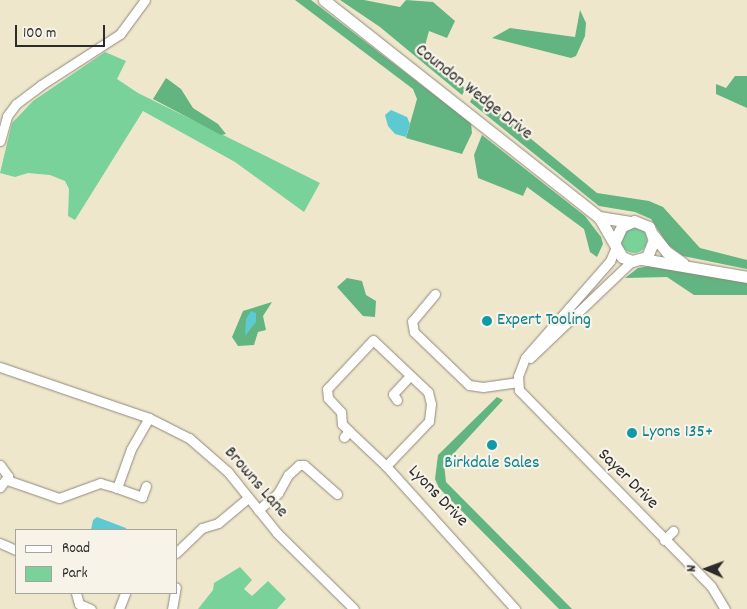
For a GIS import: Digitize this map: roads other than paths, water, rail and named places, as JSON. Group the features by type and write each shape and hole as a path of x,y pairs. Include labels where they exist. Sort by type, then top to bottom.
{"main road":[{"name":"Coundon Wedge Drive","path":"324,0 599,217 622,257 685,264 747,277"},
{"name":"Coundon Wedge Drive","path":"599,217 645,223 667,252 685,264"},
{"path":"615,244 618,230 629,222"},
{"path":"637,260 653,248 653,235"}],"street":[{"path":"0,141 3,116 28,93 120,34 145,0"},
{"path":"435,294 412,321 414,332 469,385 483,387 518,382 519,369 534,346 610,261 615,244"},
{"path":"519,369 637,260"},
{"name":"Lyons Drive","path":"386,466 429,421 431,404 428,392 410,376 375,338 327,389 328,398 341,412 342,424 346,434 386,466 515,609"},
{"name":"Browns Lane","path":"0,367 149,418 174,429 204,449 228,472 258,510 354,609"},
{"path":"392,394 410,376"},
{"name":"Sayer Drive","path":"518,382 526,400 711,586 725,609"},
{"path":"117,488 131,449 149,418"},
{"path":"0,464 7,472 7,480 0,487"},
{"path":"258,510 278,493 288,475 298,465 304,465 337,494"},
{"path":"7,480 59,498 100,482 142,497 146,486"},
{"path":"178,551 202,528 218,523 248,498"},
{"path":"664,540 673,531"},
{"path":"0,543 15,550"},
{"path":"76,594 80,604 91,609"},
{"path":"119,609 125,594"},
{"path":"172,609 175,594"}],"water":[{"path":"391,110 407,117 410,124 406,137 395,134 388,126 385,115"},
{"path":"251,311 256,313 256,322 245,336 246,319"},
{"path":"97,517 126,529 91,529 93,520"}],"place":[{"name":"Expert Tooling","path":"487,321"},
{"name":"Lyons 135+","path":"632,433"},
{"name":"Birkdale Sales","path":"492,445"}]}
